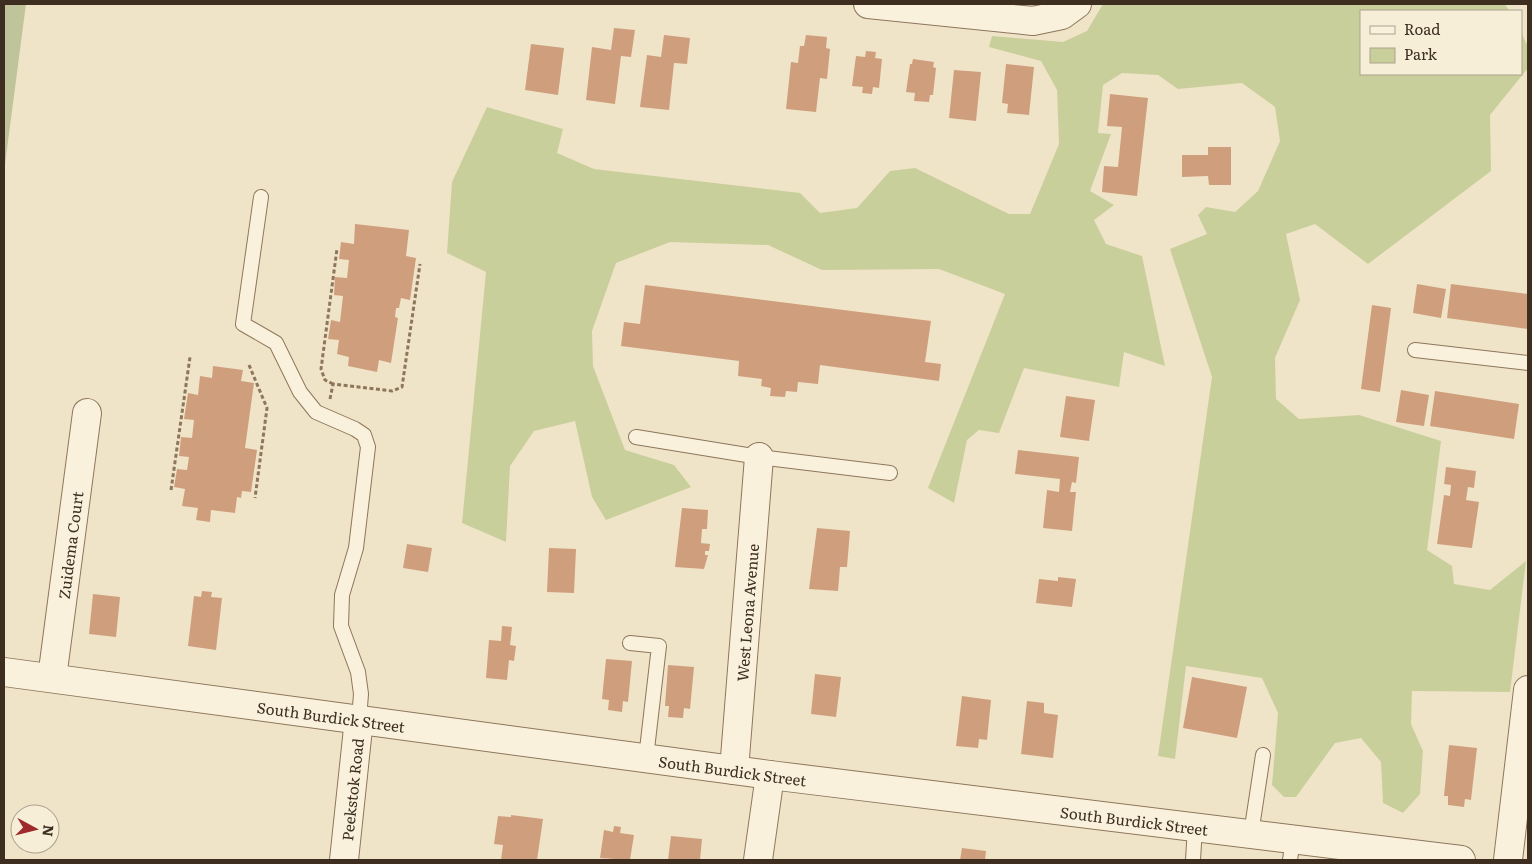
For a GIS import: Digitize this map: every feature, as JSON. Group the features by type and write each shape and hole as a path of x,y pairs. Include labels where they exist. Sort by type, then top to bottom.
{"street":[{"path":"868,4 1033,21 1062,15 1077,4"},
{"name":"Zuidema Court","path":"52,678 88,413"},
{"name":"West Leona Avenue","path":"734,770 759,457"},
{"name":"South Burdick Street","path":"4,672 770,775 1251,834 1291,850 1461,860"},
{"path":"1508,860 1524,762 1528,690"},
{"name":"Peekstok Road","path":"344,860 359,719"},
{"path":"758,860 770,775"}],"lane":[{"path":"261,198 243,324 276,342 300,392 316,412 355,429 364,435 368,447 356,548 342,595 341,626 358,672 361,694 359,719"},
{"path":"1415,350 1528,364"},
{"path":"636,438 759,457 890,473"},
{"path":"630,643 659,646 646,758"},
{"path":"1251,834 1264,755"},
{"path":"1193,860 1195,827"}],"path":[{"path":"337,249 321,369 325,380 333,384 392,391 402,387 420,264"},
{"path":"171,490 190,357"},
{"path":"249,365 266,408 255,498"},
{"path":"329,402 333,384"}],"green space":[{"path":"4,4 26,4 4,172"},
{"path":"1103,4 1505,4 1508,10 1360,10 1360,75 1522,75 1522,35 1528,46 1528,68 1490,115 1491,171 1368,264 1315,224 1286,234 1300,300 1275,358 1276,399 1299,419 1359,415 1441,441 1427,550 1452,566 1454,584 1490,590 1526,561 1510,692 1412,691 1411,724 1423,751 1420,794 1403,813 1383,803 1381,762 1361,738 1335,743 1296,797 1284,797 1272,785 1278,713 1262,678 1186,666 1175,759 1158,756 1212,377 1170,249 1207,234 1198,215 1206,207 1235,212 1258,191 1280,141 1275,107 1242,83 1178,89 1158,75 1122,73 1103,85 1098,133 1111,134 1090,191 1114,205 1094,220 1106,244 1142,256 1165,366 1124,352 1119,387 1024,368 999,433 979,430 967,440 954,503 928,488 1005,294 939,269 822,270 768,245 670,242 616,263 592,331 593,366 625,450 674,465 691,487 606,520 592,497 575,421 534,431 510,466 506,542 462,523 486,272 447,253 452,182 487,107 563,129 557,153 594,169 800,193 820,213 857,208 890,171 915,168 1009,214 1030,214 1059,144 1057,90 1041,61 989,47 992,36 1063,42 1087,31"}],"building":[{"path":"614,28 635,30 631,57 621,56 615,104 586,100 592,47 611,50"},
{"path":"664,35 690,38 687,64 674,63 669,110 640,107 647,55 661,57"},
{"path":"806,35 827,37 826,48 830,49 827,79 820,78 816,112 786,109 791,62 798,63 800,46 804,46"},
{"path":"531,44 564,48 558,95 525,90"},
{"path":"866,51 876,52 875,58 882,59 879,88 873,87 872,94 862,93 863,87 852,86 856,56 865,57"},
{"path":"913,59 934,62 933,67 936,68 933,95 930,95 929,102 914,101 915,93 906,92 910,64 912,64"},
{"path":"1006,64 1034,67 1029,115 1007,113 1008,104 1002,103"},
{"path":"954,70 981,72 976,121 949,118"},
{"path":"1110,94 1148,98 1137,196 1102,192 1104,166 1118,167 1122,127 1107,126"},
{"path":"1208,147 1231,147 1231,185 1209,185 1208,176 1182,177 1182,155 1208,155"},
{"path":"355,224 409,230 406,256 416,258 410,300 401,298 399,308 396,308 395,317 398,318 391,363 379,360 377,372 348,366 349,357 337,354 339,340 328,339 331,320 340,322 343,296 334,295 335,277 347,278 349,260 339,259 341,242 354,244"},
{"path":"1417,284 1446,289 1441,318 1413,313"},
{"path":"1451,284 1528,294 1528,329 1447,318"},
{"path":"645,285 931,321 925,362 941,364 939,381 820,365 818,384 798,382 797,392 786,391 785,397 770,396 771,388 761,386 762,379 738,376 739,361 621,346 624,322 640,324"},
{"path":"1372,305 1391,308 1380,392 1361,389"},
{"path":"213,366 243,370 241,381 254,383 245,448 257,450 251,492 242,491 241,498 237,497 235,513 211,510 210,522 196,520 198,508 182,506 185,489 174,487 177,469 187,470 189,457 179,456 181,437 192,438 194,420 184,419 188,393 198,395 200,376 212,378"},
{"path":"1401,390 1429,395 1424,426 1396,422"},
{"path":"1435,391 1519,404 1514,439 1430,426"},
{"path":"1066,396 1095,400 1089,441 1060,437"},
{"path":"1018,450 1079,457 1076,483 1072,482 1070,492 1076,492 1072,531 1043,528 1047,490 1059,492 1060,479 1015,474"},
{"path":"1446,467 1476,471 1474,488 1468,487 1466,500 1479,502 1472,548 1437,544 1444,495 1450,496 1451,485 1444,484"},
{"path":"682,508 708,510 707,529 702,529 701,543 710,544 709,551 705,551 705,555 708,555 704,569 675,567"},
{"path":"817,528 850,531 847,567 840,567 838,591 809,589"},
{"path":"407,544 432,548 428,572 403,568"},
{"path":"549,548 576,549 574,593 547,592"},
{"path":"1058,577 1076,579 1072,607 1036,603 1039,579 1058,581"},
{"path":"202,591 212,592 211,597 222,598 216,650 188,646 194,596 201,597"},
{"path":"93,594 120,597 116,637 89,634"},
{"path":"502,626 512,627 510,645 516,646 514,661 509,660 507,680 486,678 489,640 501,641"},
{"path":"606,659 632,661 628,702 623,701 622,712 608,710 609,700 602,699"},
{"path":"668,665 694,667 690,709 684,708 683,718 668,717 669,706 665,706"},
{"path":"815,674 841,677 836,717 811,714"},
{"path":"1192,677 1247,687 1237,738 1183,728"},
{"path":"962,696 991,700 987,740 979,739 978,748 956,746"},
{"path":"1027,701 1044,703 1044,713 1058,715 1053,758 1021,754"},
{"path":"1449,745 1477,748 1471,800 1465,799 1464,807 1448,805 1448,796 1444,796"},
{"path":"511,815 543,819 537,860 501,860 503,845 494,844 498,816 511,817"},
{"path":"614,826 621,827 620,833 634,835 630,860 600,858 604,830 613,832"},
{"path":"671,836 702,839 700,860 668,860"},
{"path":"962,848 986,851 985,860 960,860"}]}
